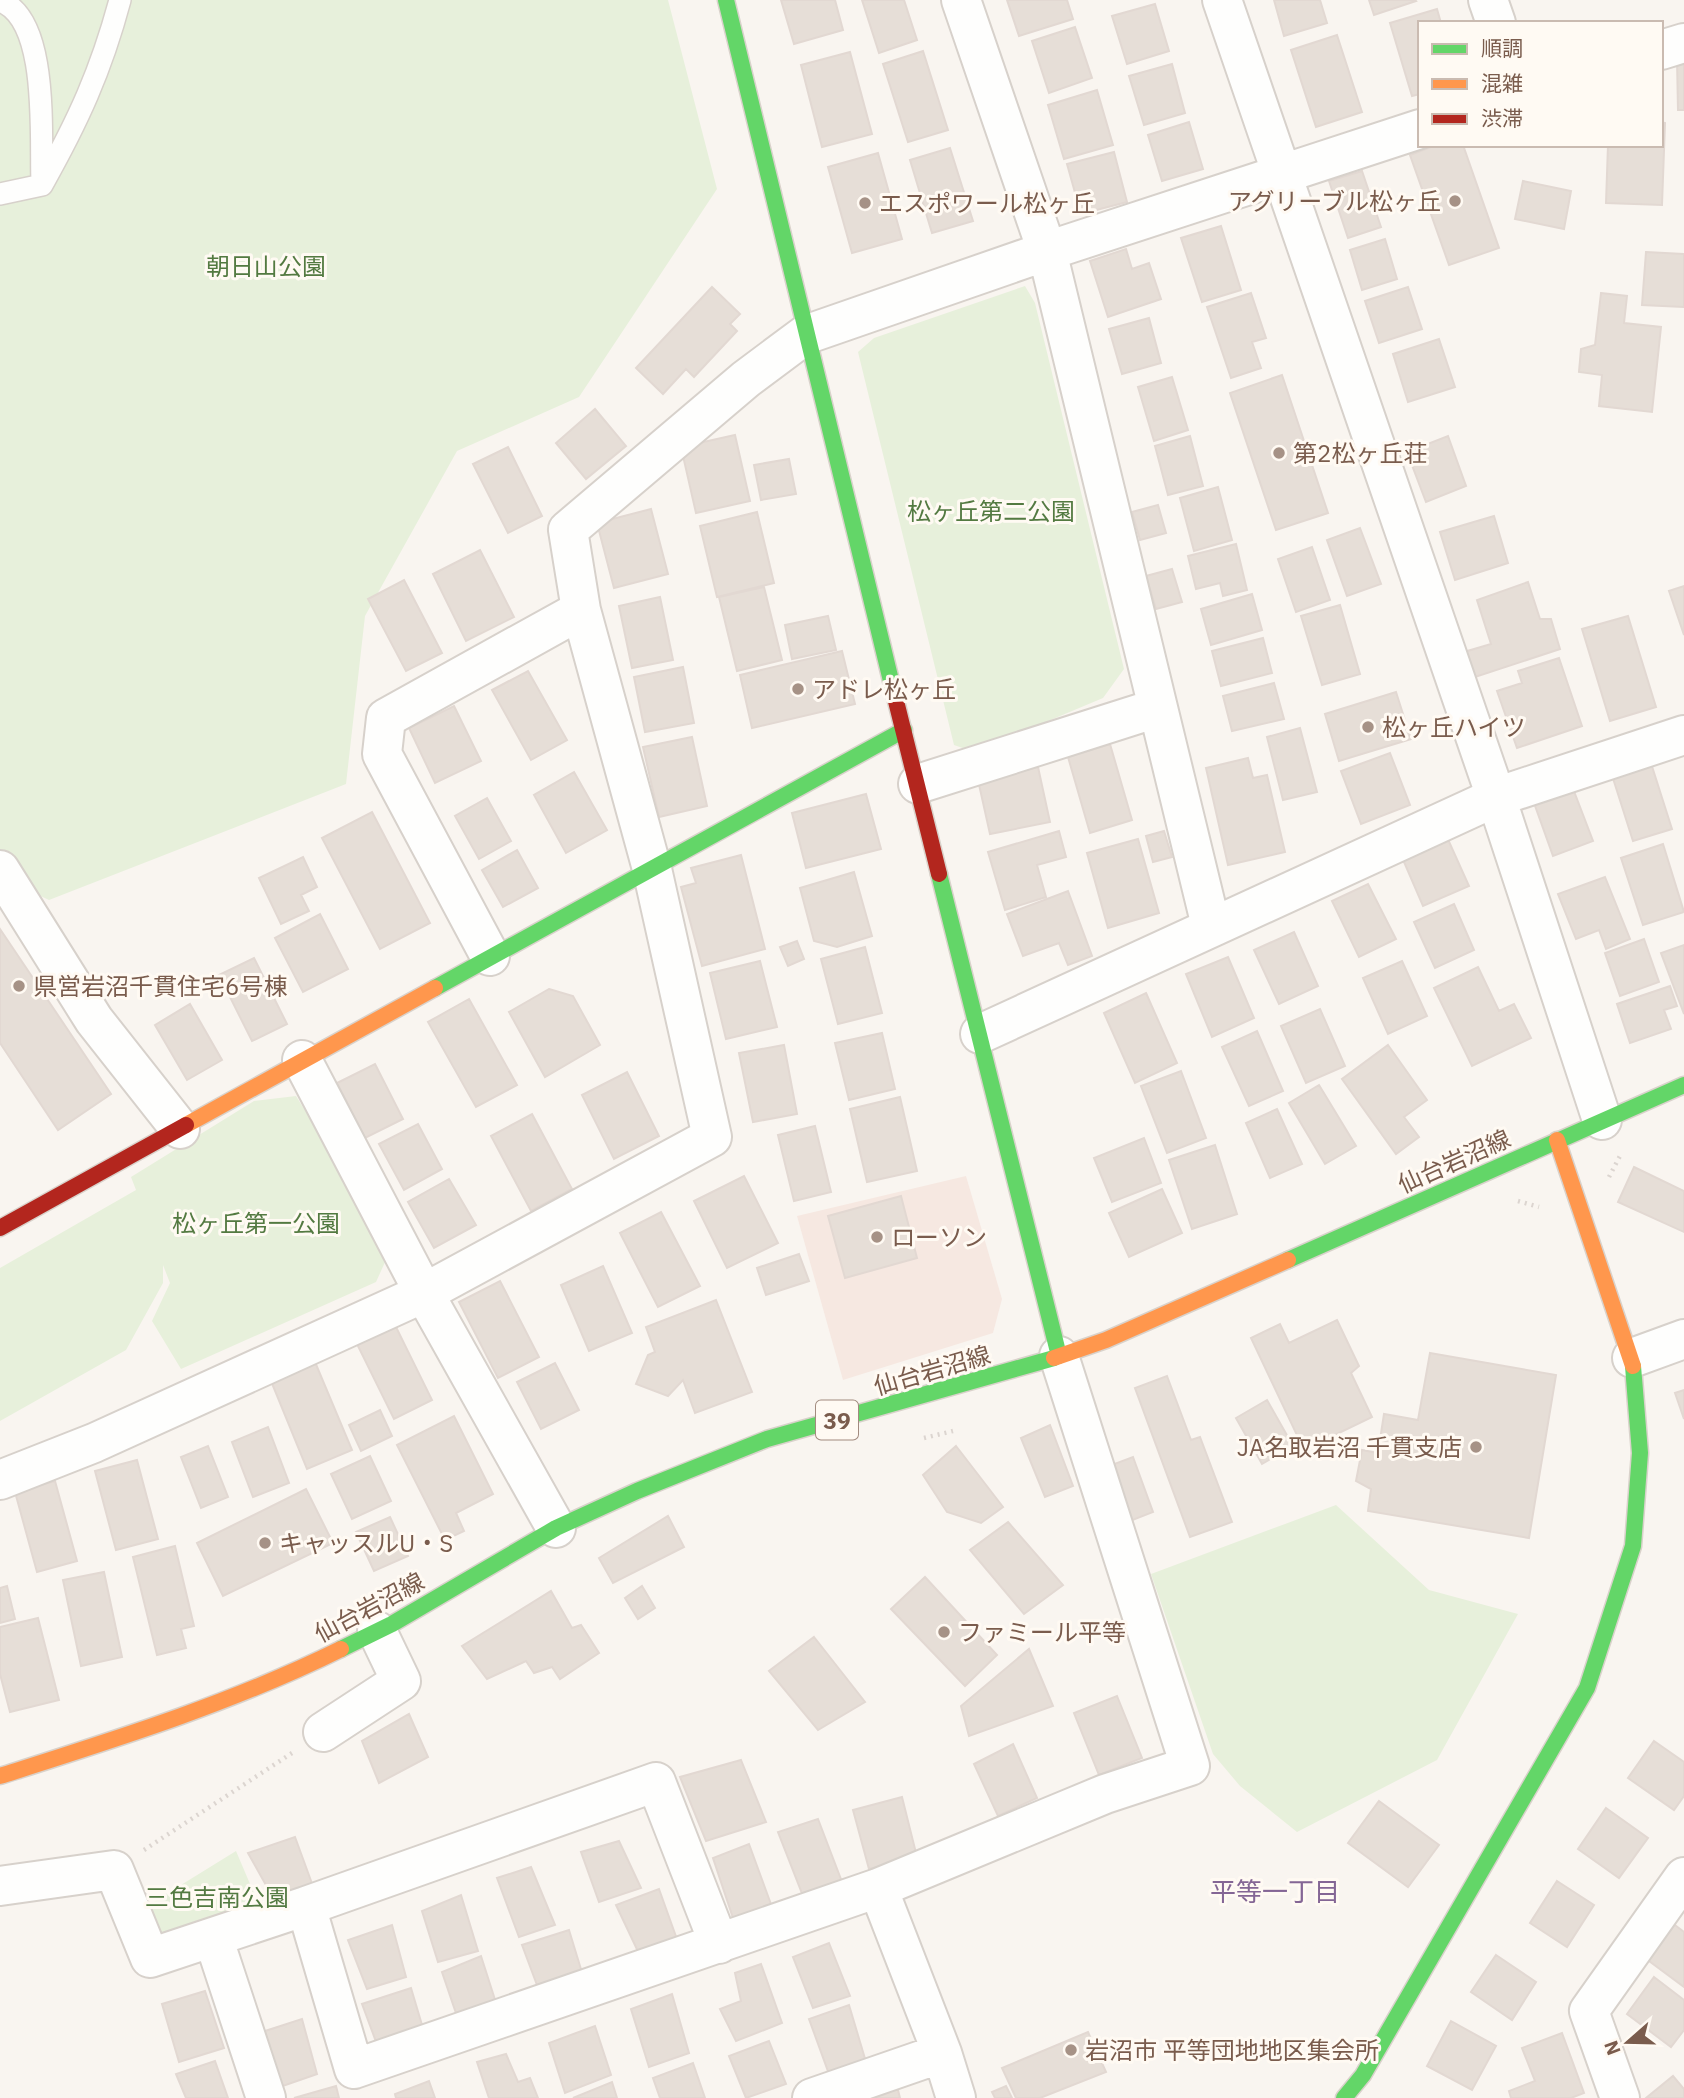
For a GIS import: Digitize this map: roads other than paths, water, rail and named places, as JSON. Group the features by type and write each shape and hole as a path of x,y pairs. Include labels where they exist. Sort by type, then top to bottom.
{"street":[{"path":"306,1906 359,2083 719,1944 878,1888 1105,1794 1190,1766 1059,1356 805,335 726,0"},
{"path":"961,0 1047,251 1211,926"},
{"path":"1222,0 1280,176 1496,797 1602,1120"},
{"path":"1488,0 1495,21"},
{"path":"1663,49 1684,43"},
{"path":"0,1480 94,1443 424,1293 712,1137 652,869 581,611 568,530 746,379 805,335 1047,251 1418,130"},
{"path":"490,956 383,754 386,718 581,611"},
{"path":"918,784 1157,708"},
{"path":"0,1228 904,730"},
{"path":"980,1034 1496,797 1684,735"},
{"path":"0,870 94,1020 180,1129"},
{"path":"302,1060 424,1293 556,1528"},
{"name":"仙台岩沼線","path":"0,1776 170,1721 296,1671 377,1631 556,1528 638,1491 767,1439 1059,1356 1193,1302 1684,1085"},
{"path":"1359,2090 1587,1688 1633,1546 1640,1452 1632,1358 1557,1140"},
{"path":"1632,1358 1684,1339"},
{"path":"323,1732 401,1681 377,1631"},
{"path":"0,1886 114,1870 149,1958 306,1906 656,1782 719,1944"},
{"path":"1620,2098 1589,2011 1684,1877"},
{"path":"878,1888 942,2053 956,2098"},
{"path":"213,1937 266,2098"},
{"path":"812,2098 942,2053"}],"lane":[{"path":"0,194 42,185 82,114 105,57 120,0"},
{"path":"0,1 8,4 26,23 37,60 42,185"}],"place":[{"name":"アグリーブル松ヶ丘","path":"1455,201"},
{"name":"エスポワール松ヶ丘","path":"865,203"},
{"name":"第2松ヶ丘荘","path":"1279,453"},
{"name":"アドレ松ヶ丘","path":"798,689"},
{"name":"松ヶ丘ハイツ","path":"1368,727"},
{"name":"県営岩沼千貫住宅6号棟","path":"19,986"},
{"name":"ローソン","path":"877,1237"},
{"name":"JA名取岩沼 千貫支店","path":"1476,1447"},
{"name":"キャッスルU・S","path":"265,1543"},
{"name":"ファミール平等","path":"944,1632"},
{"name":"岩沼市 平等団地地区集会所","path":"1071,2050"}],"district":[{"name":"平等一丁目","path":"1275,1891"}],"park label":[{"name":"朝日山公園","path":"266,266"},
{"name":"松ヶ丘第二公園","path":"991,511"},
{"name":"松ヶ丘第一公園","path":"256,1223"},
{"name":"三色吉南公園","path":"217,1897"}]}
